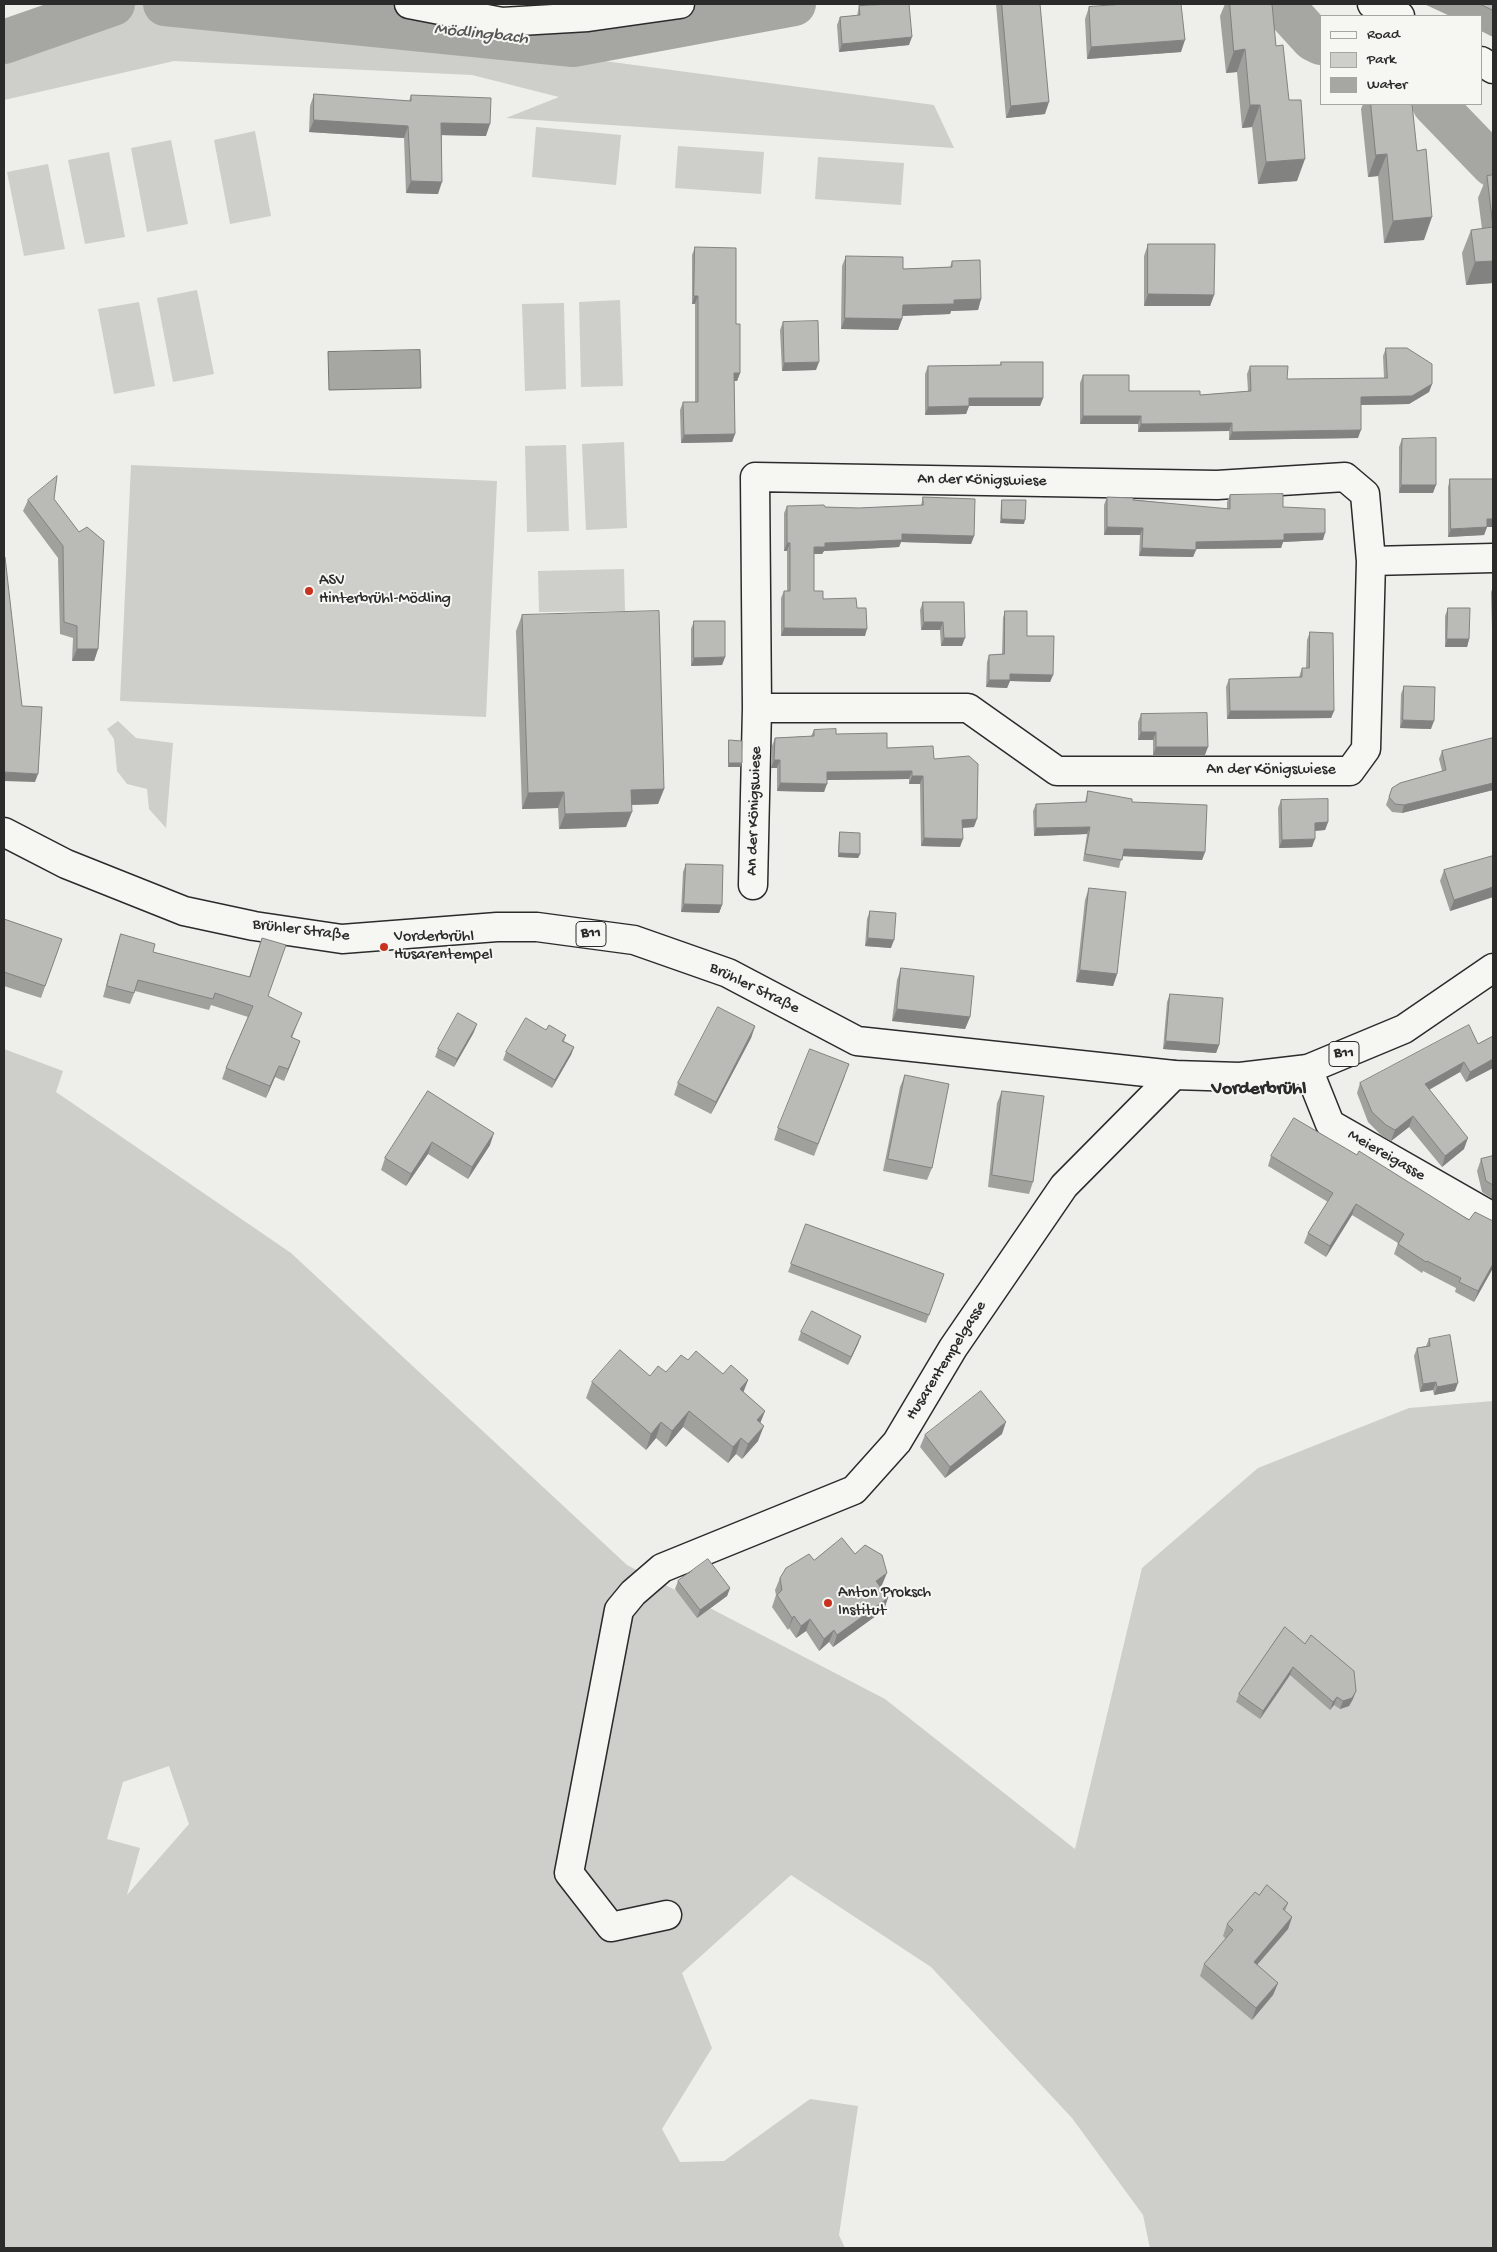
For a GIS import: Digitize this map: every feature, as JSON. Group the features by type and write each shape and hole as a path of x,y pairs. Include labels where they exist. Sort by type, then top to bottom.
{"street":[{"path":"409,4 502,22 588,17 680,4"},
{"path":"1372,4 1398,15"},
{"path":"1482,62 1493,68"},
{"name":"An der Königswiese","path":"753,885 757,708 755,477 1217,486 1345,477 1365,494 1371,561 1366,749 1350,771 1057,771 968,708 757,708"},
{"path":"1371,561 1493,558"},
{"name":"Brühler Straße","path":"4,832 66,864 184,911 236,922 342,939 537,927 634,940 728,973 857,1041 1174,1075 1240,1077 1308,1069 1404,1029 1493,968"},
{"name":"Meiereigasse","path":"1308,1069 1330,1124 1493,1217"},
{"name":"Husarentempelgasse","path":"667,1915 611,1927 569,1873 619,1610 633,1593 662,1568 854,1490 897,1442 953,1348 1064,1186 1174,1075"}],"green space":[{"path":"65,4 278,4 552,54 934,105 954,148 506,118 559,97 472,75 174,61 4,100 4,21"},
{"path":"536,127 621,135 616,185 532,177"},
{"path":"255,131 271,216 230,224 214,140"},
{"path":"171,140 188,224 147,232 131,148"},
{"path":"678,146 764,152 761,194 675,188"},
{"path":"109,152 125,237 85,244 68,160"},
{"path":"818,157 904,163 901,205 815,199"},
{"path":"48,164 65,249 24,256 7,172"},
{"path":"197,290 214,374 173,382 157,298"},
{"path":"620,300 623,386 581,387 579,302"},
{"path":"139,302 155,386 114,394 98,309"},
{"path":"564,303 566,389 525,391 522,304"},
{"path":"624,442 627,528 586,530 582,444"},
{"path":"566,445 569,531 527,532 525,446"},
{"name":"ASV Hinterbrühl-Mödling","path":"131,465 497,481 486,717 120,701"},
{"path":"624,569 625,611 539,612 538,571"},
{"path":"118,721 136,738 173,743 166,828 149,809 147,789 127,784 117,771 114,739 107,729"},
{"path":"4,1049 63,1071 56,1092 291,1253 627,1565 885,1699 1075,1849 1142,1568 1258,1468 1409,1408 1493,1401 1493,2248 1150,2248 1143,2215 1072,2118 931,1967 791,1875 682,1973 712,2048 662,2129 680,2162 724,2161 810,2099 858,2106 839,2235 845,2248 4,2248","holes":["169,1766 189,1824 127,1895 140,1848 107,1839 123,1782"]}],"water":[{"path":"420,350 421,388 329,390 328,352"}],"building":[{"path":"909,4 912,37 842,44 840,17 860,15 859,6"},
{"path":"1002,4 1040,4 1049,102 1011,106"},
{"path":"1124,4 1181,4 1185,40 1091,47 1089,7"},
{"path":"1230,4 1272,4 1276,46 1283,45 1289,100 1301,100 1305,159 1266,162 1260,105 1250,105 1245,49 1234,51"},
{"path":"1480,4 1493,4 1493,10"},
{"path":"314,94 411,101 411,95 491,98 490,124 441,123 442,182 411,181 408,126 314,120"},
{"path":"1371,105 1412,105 1417,151 1426,149 1432,217 1393,221 1387,154 1376,155"},
{"path":"1493,175 1493,227 1487,176"},
{"path":"1493,227 1493,261 1475,262 1471,230"},
{"path":"1148,244 1215,244 1214,295 1148,294"},
{"path":"695,247 736,248 736,324 740,324 740,373 734,373 735,434 684,435 683,402 698,402 698,296 694,296"},
{"path":"846,256 903,257 903,269 952,267 952,261 980,260 981,299 954,300 954,304 903,305 902,319 845,318"},
{"path":"818,321 819,362 784,363 783,322"},
{"path":"1386,348 1407,348 1432,364 1432,384 1412,396 1361,397 1361,430 1232,432 1232,423 1141,424 1141,416 1083,416 1083,375 1129,375 1129,391 1200,391 1200,395 1251,391 1250,366 1288,366 1287,379 1387,378"},
{"path":"1001,362 1043,362 1043,398 969,398 969,406 928,407 928,366 1001,365"},
{"path":"1436,438 1436,485 1401,485 1402,439"},
{"path":"57,476 54,499 79,532 87,527 104,541 98,649 77,649 77,626 64,622 63,546 28,500"},
{"path":"1450,479 1493,479 1493,519 1487,519 1487,527 1451,529"},
{"path":"1283,494 1283,507 1325,509 1325,533 1284,534 1284,540 1196,542 1196,550 1142,548 1143,528 1107,527 1107,497 1133,498 1133,500 1230,509 1230,495"},
{"path":"923,497 975,499 974,536 902,534 902,540 825,543 825,547 814,547 814,591 823,591 823,599 856,598 857,608 866,608 867,629 784,628 784,591 790,591 790,543 787,543 787,506 824,505 825,507 859,508 923,505"},
{"path":"1002,500 1026,500 1025,520 1002,519"},
{"path":"4,557 22,706 42,707 38,774 4,772"},
{"path":"923,602 964,602 965,638 944,638 943,622 924,622"},
{"path":"1448,608 1470,608 1469,639 1447,639"},
{"path":"659,611 664,789 631,790 632,812 565,814 564,792 528,793 522,615"},
{"path":"1005,611 1027,611 1027,636 1054,636 1053,675 1010,674 1010,680 989,680 989,655 1004,654"},
{"path":"694,621 725,621 725,657 694,658"},
{"path":"1310,632 1333,633 1334,711 1230,711 1229,679 1302,677 1302,668 1309,668"},
{"path":"1404,686 1435,687 1434,721 1403,720"},
{"path":"1207,713 1208,747 1156,747 1156,732 1141,732 1141,714"},
{"path":"836,729 836,734 887,733 887,748 933,746 934,759 969,756 978,764 977,819 962,820 963,839 924,838 923,776 912,776 912,771 827,772 827,784 780,783 780,760 774,760 775,738 814,736 814,730"},
{"path":"1493,738 1493,783 1404,805 1395,804 1389,797 1392,788 1400,783 1446,770 1442,751"},
{"path":"729,740 742,741 742,763 729,763"},
{"path":"1088,791 1132,799 1132,802 1207,805 1205,852 1124,849 1122,860 1085,854 1090,827 1036,828 1036,804 1086,802"},
{"path":"1328,799 1328,822 1315,823 1315,839 1282,840 1281,800"},
{"path":"840,832 860,833 860,854 839,853"},
{"path":"1493,856 1493,887 1454,900 1444,870"},
{"path":"686,864 723,865 722,905 684,904"},
{"path":"1089,888 1126,892 1117,974 1080,970"},
{"path":"870,911 896,913 894,940 868,938"},
{"path":"4,919 62,939 45,986 4,972"},
{"path":"121,934 155,944 153,952 250,977 262,938 286,945 268,996 302,1013 291,1037 300,1041 288,1069 279,1066 270,1086 226,1068 253,1006 215,993 213,999 138,980 134,993 107,986"},
{"path":"901,968 974,976 970,1017 897,1009"},
{"path":"1170,994 1223,998 1219,1045 1166,1041"},
{"path":"718,1007 755,1026 716,1102 678,1083"},
{"path":"458,1013 477,1024 457,1059 438,1049"},
{"path":"526,1018 546,1030 549,1025 566,1035 562,1041 574,1047 555,1080 506,1052"},
{"path":"1469,1025 1478,1044 1493,1036 1493,1059 1470,1072 1464,1062 1425,1084 1468,1138 1445,1156 1413,1116 1395,1130 1386,1125 1372,1112 1360,1083"},
{"path":"810,1049 849,1064 818,1144 778,1128"},
{"path":"905,1075 949,1084 932,1168 888,1159"},
{"path":"428,1091 494,1133 472,1167 432,1142 411,1174 385,1158"},
{"path":"1002,1091 1044,1096 1033,1182 992,1175"},
{"path":"1294,1118 1357,1155 1359,1151 1469,1220 1475,1212 1493,1221 1493,1264 1478,1291 1459,1282 1461,1278 1426,1262 1398,1244 1404,1234 1356,1204 1330,1246 1308,1233 1333,1193 1271,1156"},
{"path":"1493,1156 1493,1185 1486,1181 1481,1159"},
{"path":"806,1224 944,1274 929,1315 791,1264"},
{"path":"812,1311 861,1336 851,1357 801,1332"},
{"path":"1450,1335 1458,1383 1437,1387 1436,1382 1423,1384 1417,1348 1430,1346 1429,1339"},
{"path":"620,1350 650,1376 658,1366 666,1372 681,1355 688,1360 696,1351 723,1374 731,1365 748,1380 740,1389 765,1411 757,1420 764,1426 748,1444 741,1438 733,1447 689,1411 672,1431 661,1422 651,1434 592,1382"},
{"path":"981,1391 1006,1422 950,1467 925,1435"},
{"name":"Anton Proksch Institut","path":"842,1538 855,1554 865,1545 882,1555 887,1573 876,1581 888,1598 837,1635 834,1630 824,1639 810,1619 801,1626 794,1616 792,1618 777,1595 782,1590 780,1578 786,1568 809,1554 814,1560"},
{"path":"708,1559 730,1588 700,1610 678,1581"},
{"path":"1285,1627 1305,1644 1311,1635 1354,1671 1356,1691 1352,1698 1343,1701 1337,1697 1333,1702 1293,1667 1263,1711 1239,1694"},
{"path":"1267,1885 1288,1903 1283,1909 1292,1917 1254,1962 1278,1983 1256,2008 1204,1964 1233,1930 1227,1924 1255,1892 1259,1895"}],"waterway":[{"name":"Mödlingbach","path":"4,42 113,4"},
{"name":"Mödlingbach","path":"165,4 573,45 794,4"},
{"name":"Mödlingbach","path":"1281,4 1313,39 1320,42"},
{"name":"Mödlingbach","path":"1435,105 1493,165"}],"place":[{"name":"ASV Hinterbrühl-Mödling","path":"309,591"},
{"name":"Vorderbrühl Husarentempel","path":"384,947"},
{"name":"Anton Proksch Institut","path":"828,1603"}],"district":[{"name":"Vorderbrühl","path":"1259,1090"}]}
